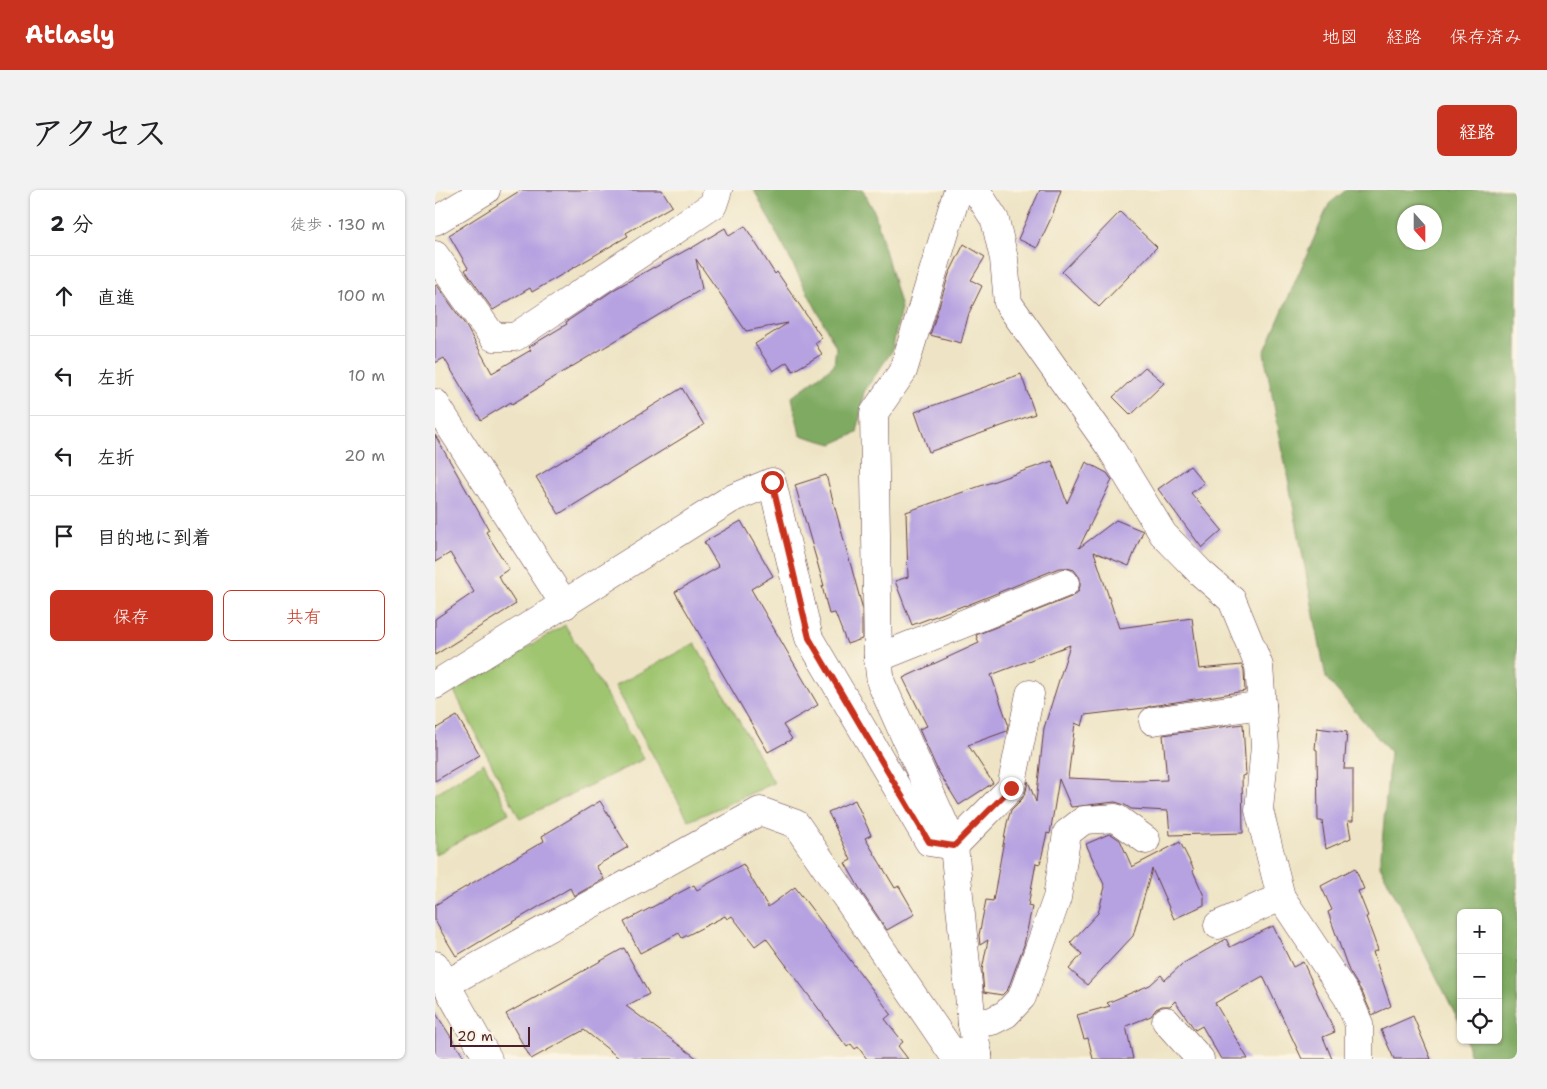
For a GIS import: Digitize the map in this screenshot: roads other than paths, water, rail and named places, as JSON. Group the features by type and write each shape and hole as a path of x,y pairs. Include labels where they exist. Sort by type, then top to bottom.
{"street":[{"path":"435,221 486,190"},
{"path":"435,255 493,338 515,337 713,205 718,190"},
{"path":"488,1059 441,974 760,811 796,824 951,1051 978,1057 972,1024 954,846 881,683 878,658 874,413 903,371 958,190"},
{"path":"976,190 995,220 1004,259 1008,303 1110,447 1163,534 1201,573 1232,600 1259,666 1265,746 1259,810 1281,897 1349,998 1359,1024 1359,1059"},
{"path":"435,403 565,605"},
{"path":"435,686 731,499 772,482 809,638 929,842 954,846"},
{"path":"878,658 1065,583"},
{"path":"954,846 1011,788 1030,694"},
{"path":"1153,722 1262,705"},
{"path":"972,1024 992,1022 1006,1014 1022,997 1057,898 1067,833 1084,820 1116,818 1146,840"},
{"path":"1218,925 1281,897"},
{"path":"1166,1021 1200,1059"}]}
